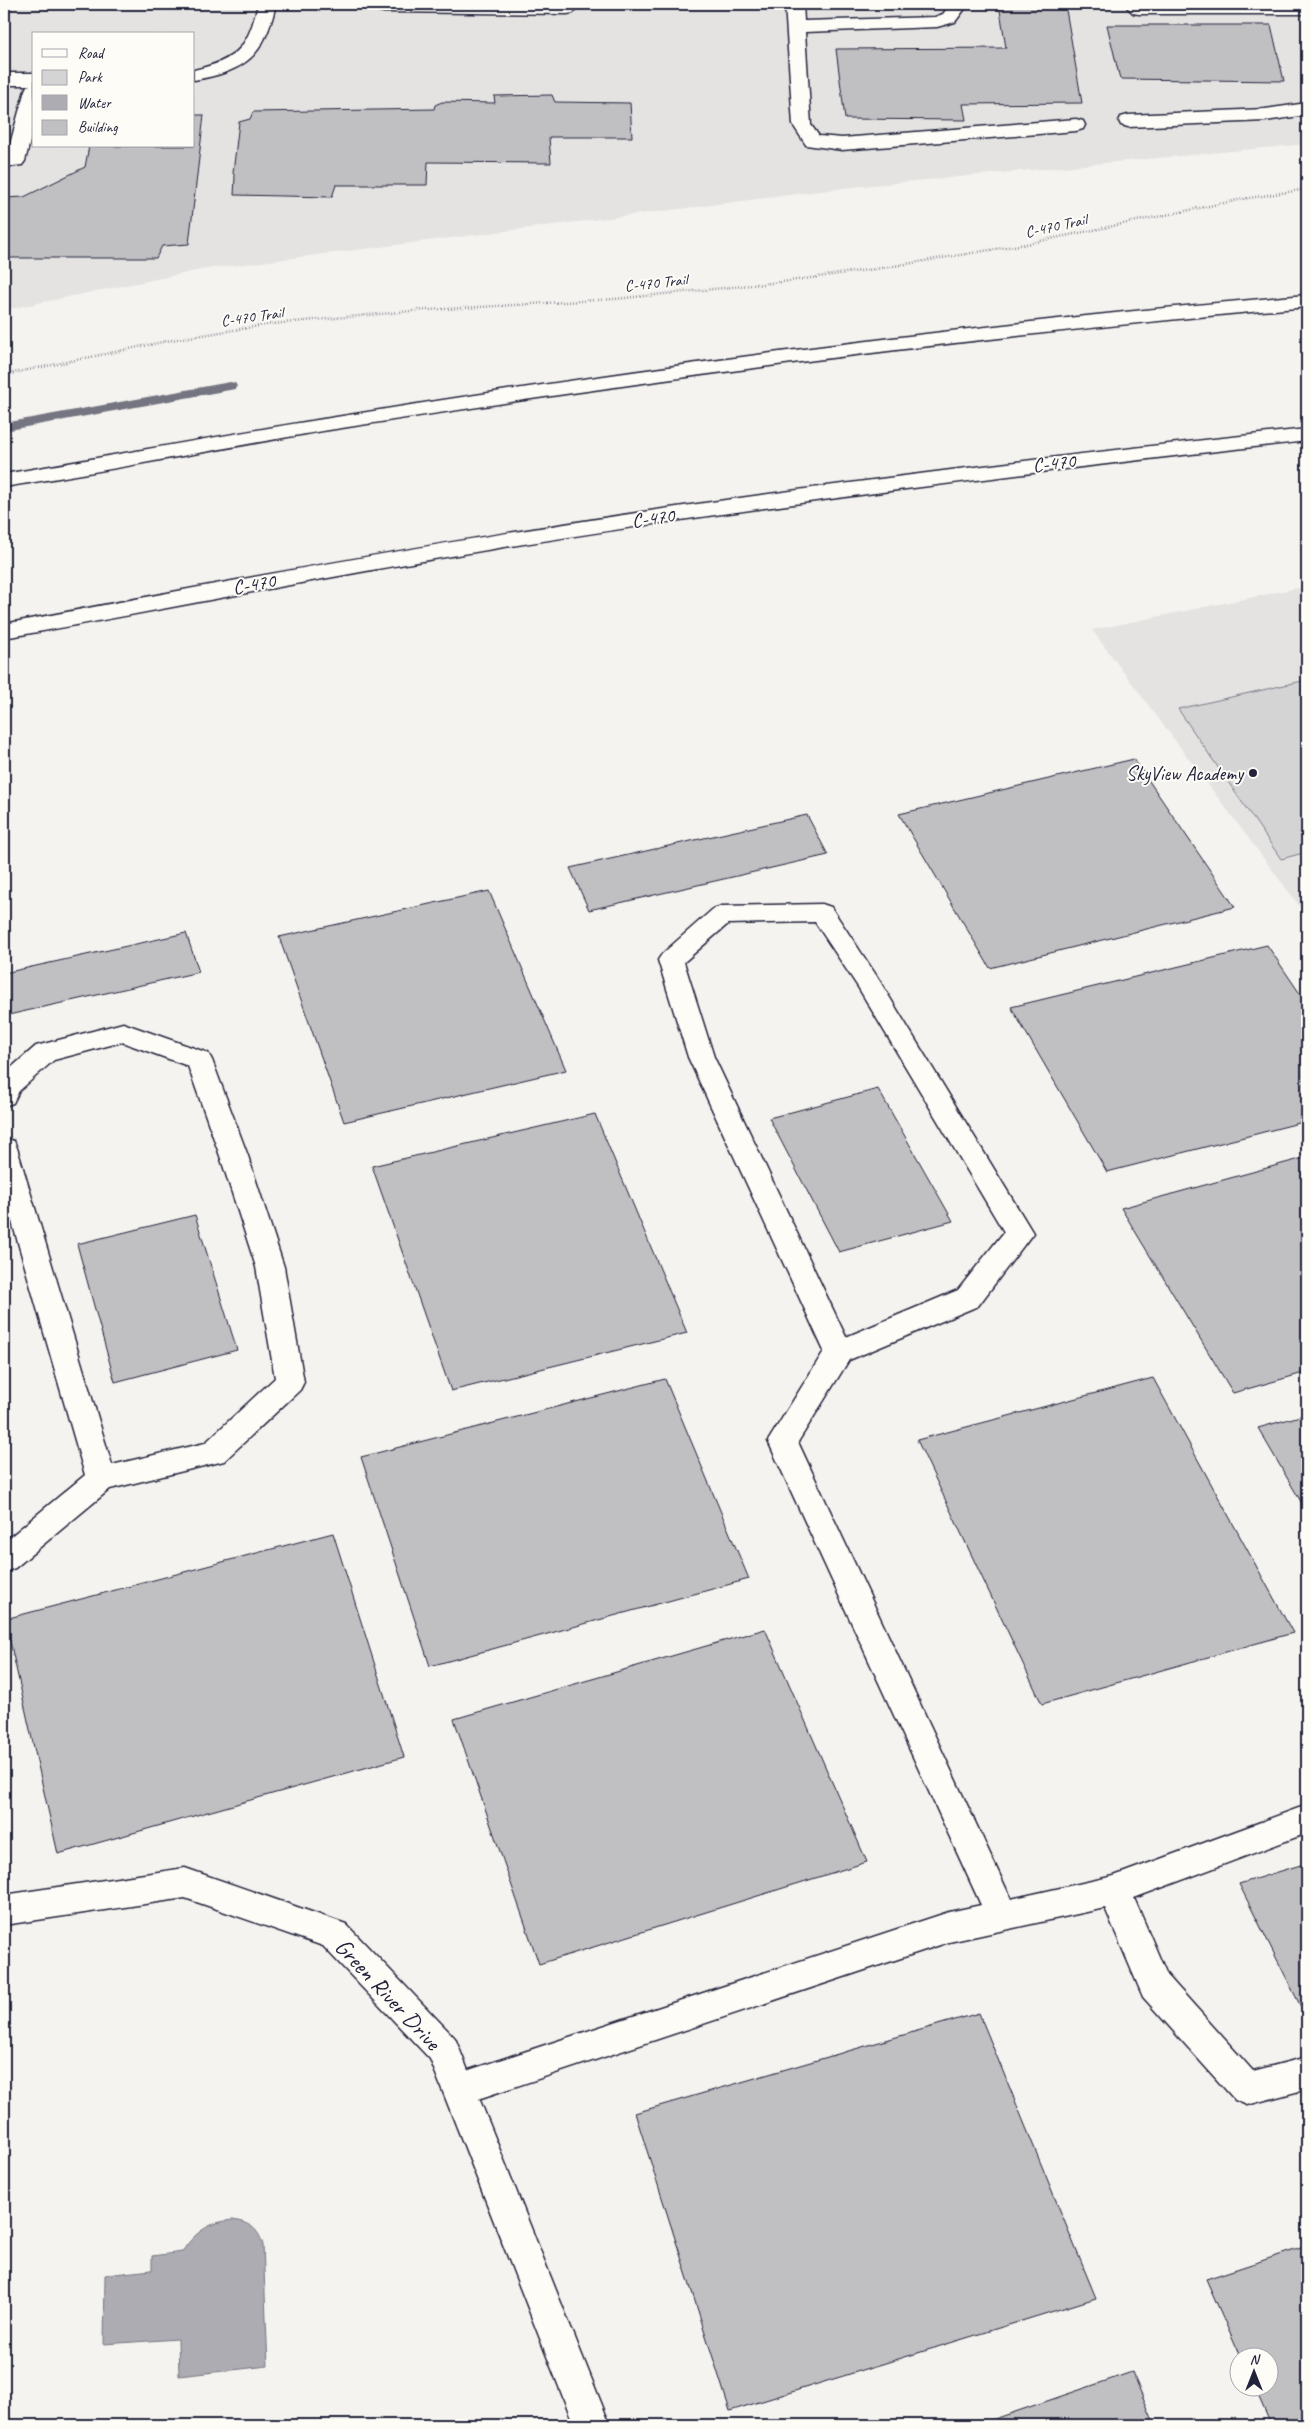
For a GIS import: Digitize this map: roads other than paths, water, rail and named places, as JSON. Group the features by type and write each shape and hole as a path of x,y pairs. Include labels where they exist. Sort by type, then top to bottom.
{"main road":[{"path":"195,75 219,70 238,62 250,53 264,21 267,4"},
{"path":"371,4 384,7 567,9"},
{"path":"794,4 802,125 813,141 842,144 1076,125"},
{"path":"795,27 937,22 949,18 955,10 954,4"},
{"path":"1133,4 1139,10 1307,9"},
{"path":"4,80 32,79"},
{"path":"4,161 15,161 32,97"},
{"path":"1128,121 1266,115 1307,109"},
{"path":"4,481 367,418 694,370 1134,316 1307,301"},
{"name":"C-470","path":"4,631 337,568 621,522 993,471 1307,436"},
{"path":"839,1352 701,1057 671,960 722,916 822,914 867,980 1018,1233 968,1298 839,1352 783,1441 1002,1916"},
{"path":"4,1096 6,1086 45,1053 123,1032 199,1060 234,1156 270,1266 290,1382 214,1453 101,1479 4,1559"},
{"path":"4,1148 101,1479"},
{"path":"460,2089 948,1927 1114,1891 1307,1819"},
{"name":"Green River Drive","path":"4,1910 185,1883 334,1935 443,2049 592,2425"},
{"path":"1114,1891 1154,1986 1247,2089 1307,2072"}],"water":[{"path":"233,2220 249,2225 256,2230 263,2245 268,2366 179,2376 178,2339 104,2344 105,2275 152,2270 152,2256 182,2252 203,2229 217,2223"}],"waterway":[{"path":"4,427 230,386"}],"place":[{"name":"SkyView Academy","path":"1253,773"}]}
